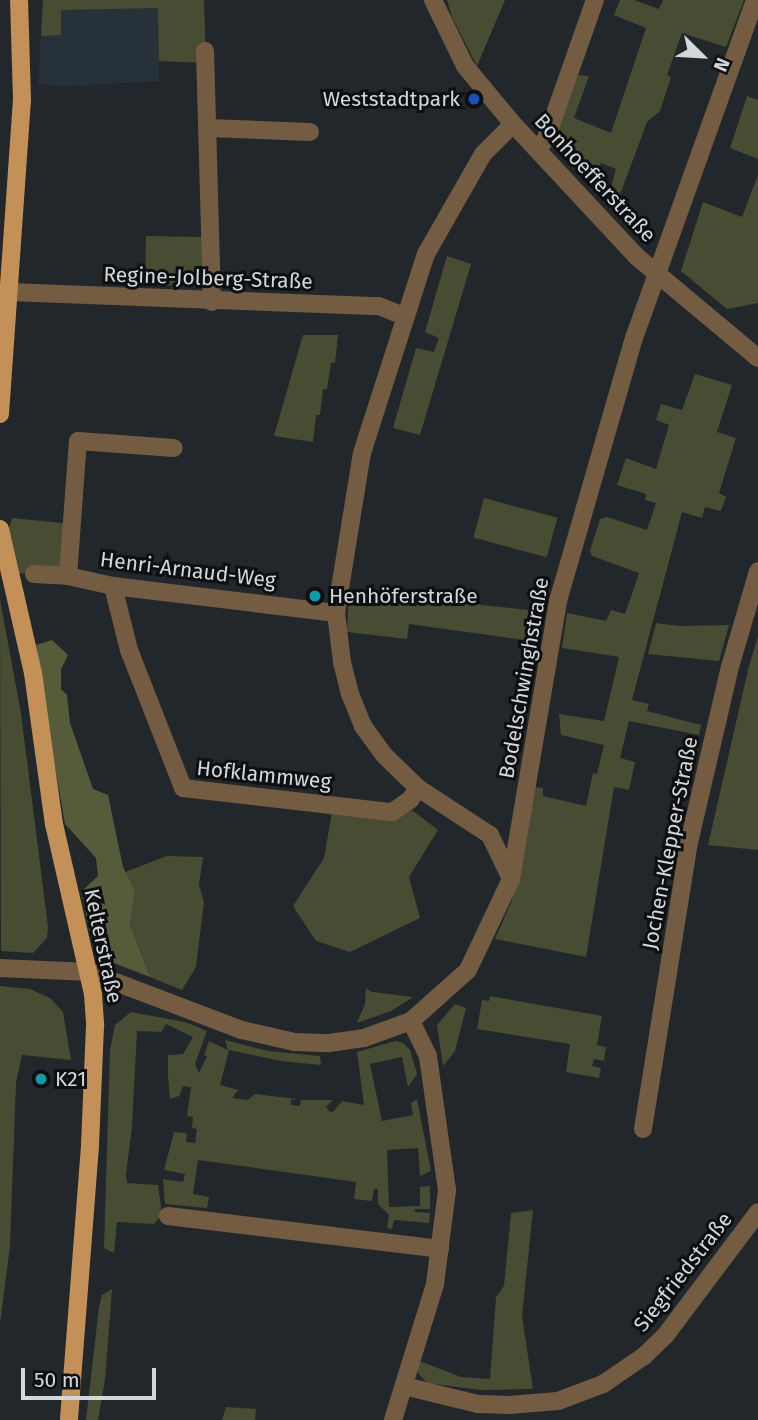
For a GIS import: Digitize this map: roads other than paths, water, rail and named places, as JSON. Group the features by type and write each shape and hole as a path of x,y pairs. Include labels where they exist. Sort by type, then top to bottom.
{"main road":[{"path":"0,414 22,100 19,0"},
{"name":"Kelterstraße","path":"0,529 33,673 57,838 89,972 95,1027 69,1420"}],"street":[{"name":"Bonhoefferstraße","path":"433,0 465,66 513,124 658,276 758,358"},
{"path":"537,149 546,139 595,0"},
{"name":"Bodelschwinghstraße","path":"7,969 89,972 242,1030 295,1041 346,1042 411,1021 468,970 511,879 558,601 634,338 755,0"},
{"path":"205,51 212,302"},
{"path":"511,879 490,835 418,788 384,755 355,710 342,662 336,613 359,466 404,316 426,254 454,200 483,154 513,124"},
{"path":"208,128 310,132"},
{"name":"Regine-Jolberg-Straße","path":"9,292 212,302 379,306 404,316"},
{"path":"68,576 78,441 174,447"},
{"name":"Jochen-Klepper-Straße","path":"643,1129 688,847 730,667 758,571"},
{"name":"Henri-Arnaud-Weg","path":"34,574 68,576 113,586 336,613"},
{"name":"Hofklammweg","path":"113,586 129,650 183,788 392,812 410,800 418,788"},
{"path":"393,1420 435,1284 447,1190 428,1056 411,1021"},
{"name":"Siegfriedstraße","path":"404,1386 478,1404 509,1405 558,1401 603,1384 644,1356 665,1336 758,1212"},
{"path":"168,1216 440,1249"}],"place":[{"name":"Weststadtpark","path":"474,99"},
{"name":"Henhöferstraße","path":"315,596"},
{"name":"K21","path":"41,1079"}]}
